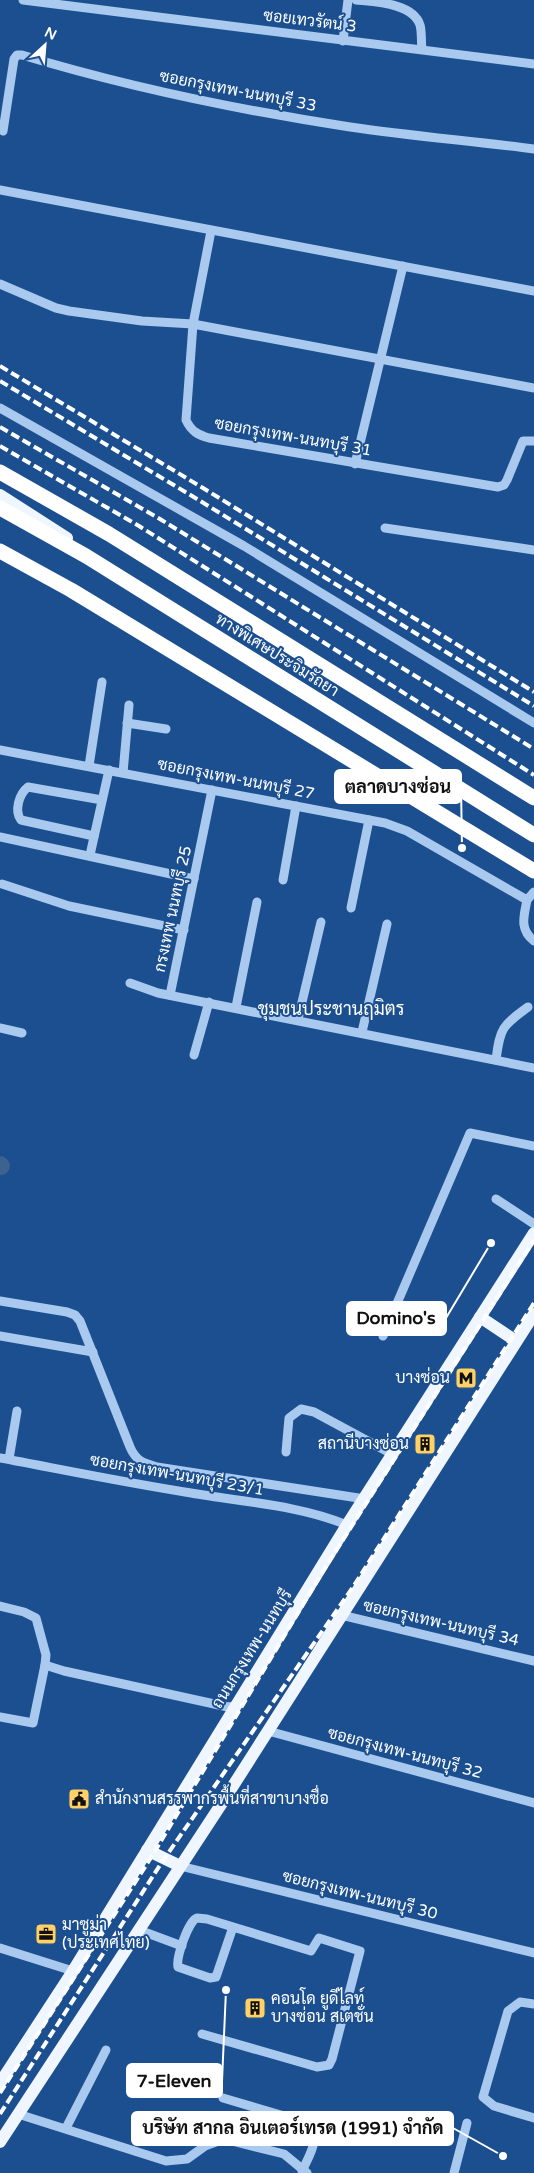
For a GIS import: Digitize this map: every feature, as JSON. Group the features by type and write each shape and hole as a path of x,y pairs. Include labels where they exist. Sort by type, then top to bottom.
{"highway":[{"name":"ทางพิเศษประจิมรัถยา","path":"0,472 109,534 534,798"},
{"name":"ทางพิเศษประจิมรัถยา","path":"0,508 86,556 534,835"},
{"path":"0,551 71,590 534,871"}],"main road":[{"path":"0,496 534,828"},
{"name":"ถนนกรุงเทพ-นนทบุรี","path":"0,2084 73,1971 347,1525 534,1233"},
{"path":"0,2142 268,1731 534,1314"},
{"path":"480,1317 516,1341"},
{"path":"147,1850 180,1866"}],"street":[{"name":"ซอยเทวรัตน์ 3","path":"23,0 534,64"},
{"path":"343,40 348,0"},
{"path":"356,0 378,2 404,10 414,17 420,25 422,49"},
{"name":"ซอยกรุงเทพ-นนทบุรี 33","path":"3,131 14,59 17,55 22,54 84,74 293,118 534,149"},
{"path":"0,190 534,291"},
{"name":"ซอยกรุงเทพ-นนทบุรี 31","path":"211,231 194,324 186,420 189,427 198,434 209,438 355,464 498,487 504,485 507,480 523,441 534,441"},
{"path":"355,464 403,266"},
{"path":"0,284 56,308 69,311 142,321 194,324 534,388"},
{"path":"0,408 244,546 534,723"},
{"path":"385,528 534,550"},
{"path":"89,766 102,682"},
{"path":"123,773 129,705"},
{"path":"127,723 166,729"},
{"name":"ซอยกรุงเทพ-นนทบุรี 27","path":"0,750 369,820 407,831 527,900"},
{"path":"90,855 109,770"},
{"path":"94,836 21,820 18,817 18,804 23,791 28,787 102,800"},
{"name":"กรงเทพ นนทบุรี 25","path":"212,790 170,995 298,1019 534,1068"},
{"path":"283,880 296,806"},
{"path":"351,908 369,820"},
{"path":"0,837 194,879"},
{"path":"2,884 70,906 184,930"},
{"path":"534,892 527,900 522,924 527,936 534,941"},
{"path":"236,1007 257,902"},
{"path":"298,1019 321,922"},
{"path":"362,1032 387,924"},
{"path":"130,983 142,989 170,995"},
{"path":"194,1056 209,1002"},
{"path":"496,1060 498,1038 502,1028 528,1007"},
{"path":"0,1028 22,1033"},
{"path":"383,1336 470,1133 534,1146"},
{"path":"496,1199 534,1224"},
{"path":"0,1300 75,1315 80,1320 134,1457 140,1461 157,1466 365,1499"},
{"path":"0,1336 93,1352"},
{"path":"286,1452 289,1418 301,1409 314,1412 392,1454"},
{"path":"4,1458 17,1410"},
{"name":"ซอยกรุงเทพ-นนทบุรี 23/1","path":"4,1458 142,1486 293,1510 347,1525"},
{"path":"0,1606 24,1612 36,1618 46,1655 34,1723 0,1717"},
{"name":"ซอยกรุงเทพ-นนทบุรี 34","path":"341,1615 534,1661"},
{"path":"45,1665 64,1671 235,1706"},
{"name":"ซอยกรุงเทพ-นนทบุรี 32","path":"268,1731 534,1803"},
{"name":"ซอยกรุงเทพ-นนทบุรี 30","path":"180,1866 534,1952"},
{"path":"202,2034 317,2067 329,2065 332,2059 360,1951 319,1938 311,1951 233,1927 203,1918 194,1918 189,1924 178,1967 214,1978 218,1974 233,1927"},
{"path":"139,1930 182,1946"},
{"path":"0,1948 73,1971"},
{"path":"534,2004 520,2002 508,2010 483,2097 494,2106 534,2118"},
{"path":"66,2128 106,2050"},
{"path":"18,2114 166,2161 187,2159 205,2146 224,2139 284,2154 305,2172 316,2139 314,2130 308,2123 223,2098"},
{"path":"454,2173 467,2123"}],"railway":[{"path":"0,366 203,488 534,692"},
{"path":"0,381 197,499 534,706"},
{"path":"0,427 160,519 534,749"},
{"path":"0,446 139,526 534,775"},
{"path":"0,2093 152,1856 325,1568 534,1240"},
{"path":"0,2114 162,1862 353,1587 534,1303"}],"place":[{"name":"ตลาดบางซ่อน","path":"462,848"},
{"name":"Domino's","path":"491,1243"},
{"name":"บางซ่อน","path":"466,1378"},
{"name":"สถานีบางซ่อน","path":"425,1444"},
{"name":"สำนักงานสรรพากรพื้นที่สาขาบางซื่อ","path":"79,1799"},
{"name":"มาซูม่า (ประเทศไทย)","path":"46,1934"},
{"name":"7-Eleven","path":"226,1990"},
{"name":"คอนโด ยูดีไลท์ บางซ่อน สเตชั่น","path":"255,2008"},
{"name":"บริษัท สากล อินเตอร์เทรด (1991) จำกัด","path":"503,2156"}],"district":[{"name":"ชุมชนประชานฤมิตร","path":"331,1009"}]}
